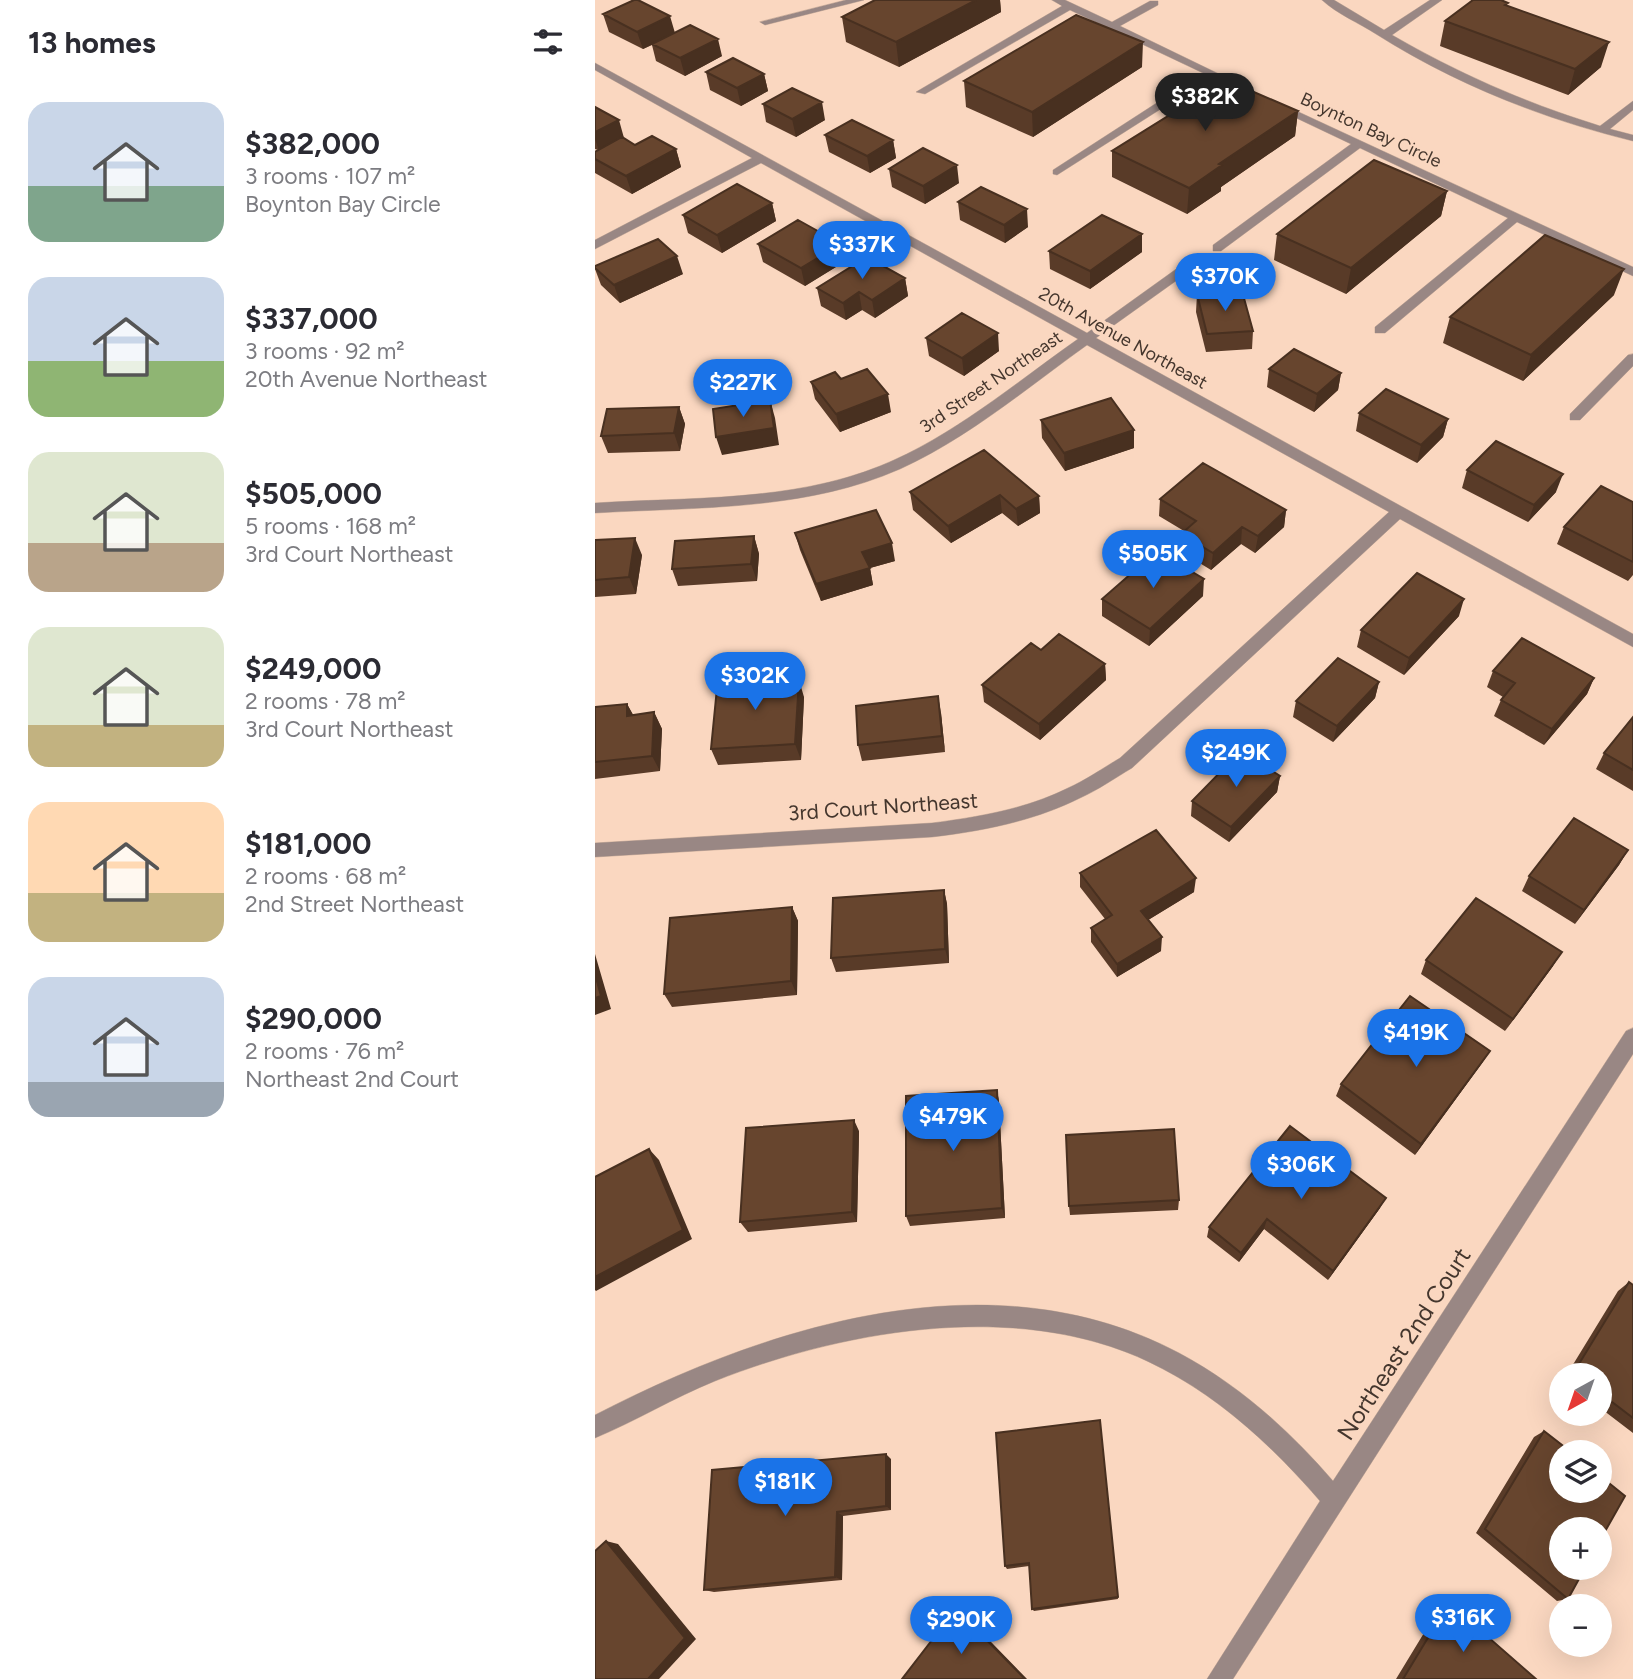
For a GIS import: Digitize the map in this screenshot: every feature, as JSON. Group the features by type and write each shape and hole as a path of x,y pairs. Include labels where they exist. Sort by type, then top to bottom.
{"street":[{"path":"765,22 859,0"},
{"name":"Boynton Bay Circle","path":"1057,0 1633,272"},
{"path":"1327,0 1443,70 1490,92 1543,113 1633,138"},
{"path":"1384,35 1437,0"},
{"path":"1112,26 1154,3"},
{"path":"921,92 1070,6"},
{"name":"20th Avenue Northeast","path":"595,66 1633,641"},
{"path":"1057,172 1210,73"},
{"path":"1602,130 1633,104"},
{"path":"1217,248 1359,143"},
{"path":"595,245 761,158"},
{"path":"1380,330 1515,218"},
{"name":"3rd Street Northeast","path":"595,508 788,493 874,474 916,456 953,435 1183,271"},
{"path":"1575,417 1633,358"},
{"name":"3rd Court Northeast","path":"595,850 932,830 980,824 1045,806 1103,778 1150,743 1399,511"},
{"name":"Northeast 2nd Court","path":"1219,1679 1633,1037"},
{"path":"595,1427 629,1407 720,1366 766,1350 844,1331 948,1317 1035,1319 1103,1333 1179,1366 1232,1399 1262,1422 1304,1463 1334,1500"}],"building":[{"path":"634,0 670,16 637,32 603,14"},
{"path":"875,0 976,0 896,42 842,17"},
{"path":"1473,0 1501,0 1508,3 1505,5 1609,42 1575,69 1445,21"},
{"path":"1076,15 1143,42 1032,112 964,81"},
{"path":"690,25 718,39 680,58 652,44"},
{"path":"733,58 764,74 737,88 706,72"},
{"path":"1226,80 1298,111 1219,164 1222,165 1189,188 1112,151"},
{"path":"792,88 822,102 792,119 763,104"},
{"path":"595,107 619,120 595,132"},
{"path":"852,120 893,140 867,156 825,135"},
{"path":"652,136 676,149 626,176 595,159 595,152 622,137 635,145"},
{"path":"923,148 957,165 923,186 889,169"},
{"path":"1374,160 1447,191 1351,268 1277,234"},
{"path":"737,184 772,203 717,235 683,215"},
{"path":"981,187 1027,209 1004,225 958,202"},
{"path":"1102,215 1142,234 1090,271 1049,251"},
{"path":"798,220 841,244 801,268 758,244"},
{"path":"1545,235 1624,269 1531,355 1450,317"},
{"path":"658,239 677,256 614,285 595,268 595,266"},
{"path":"867,257 905,278 872,300 859,292 843,303 817,288"},
{"path":"1242,291 1253,331 1207,334 1197,294"},
{"path":"962,313 998,333 962,358 926,338"},
{"path":"1294,349 1341,373 1317,394 1269,369"},
{"path":"867,369 888,394 836,414 811,382 835,372 841,379"},
{"path":"1386,389 1448,419 1421,445 1359,413"},
{"path":"1111,398 1134,430 1064,453 1041,420"},
{"path":"770,400 774,428 716,437 713,409"},
{"path":"679,407 674,433 601,436 607,409"},
{"path":"1496,441 1563,474 1534,505 1467,470"},
{"path":"984,450 1039,496 1016,509 1000,495 948,526 910,492"},
{"path":"1203,463 1286,510 1258,536 1242,527 1213,553 1181,534 1196,521 1160,499"},
{"path":"1601,486 1633,502 1633,562 1564,527"},
{"path":"876,510 892,543 862,552 870,568 816,584 795,533"},
{"path":"754,536 751,564 672,569 675,541"},
{"path":"635,538 629,577 595,580 595,540"},
{"path":"1157,551 1204,579 1150,629 1102,599"},
{"path":"1417,573 1464,599 1409,658 1361,630"},
{"path":"1059,634 1105,664 1039,724 982,685 1031,643 1041,650"},
{"path":"1522,638 1594,678 1552,729 1501,700 1515,683 1493,671"},
{"path":"1338,658 1379,682 1337,726 1296,701"},
{"path":"773,674 773,682 799,680 795,744 711,749 718,678"},
{"path":"938,696 942,736 858,745 856,706"},
{"path":"627,704 627,716 654,712 652,756 595,762 595,707"},
{"path":"1633,717 1633,770 1604,753"},
{"path":"1241,751 1280,776 1231,827 1192,801"},
{"path":"1574,818 1628,850 1584,910 1529,876"},
{"path":"1156,830 1196,878 1141,911 1162,937 1117,964 1091,928 1112,915 1080,873"},
{"path":"944,890 945,949 831,958 833,898"},
{"path":"1476,898 1562,952 1513,1019 1426,960"},
{"path":"792,907 791,981 664,994 670,918"},
{"path":"595,974 601,996 595,998"},
{"path":"1410,996 1490,1051 1421,1144 1341,1084"},
{"path":"997,1090 1002,1208 906,1216 906,1096"},
{"path":"854,1120 852,1212 740,1222 746,1128"},
{"path":"1290,1126 1386,1198 1333,1271 1267,1219 1241,1253 1209,1227"},
{"path":"1174,1129 1179,1200 1069,1206 1066,1135"},
{"path":"649,1149 683,1230 595,1277 595,1177"},
{"path":"1629,1282 1633,1285 1633,1418 1612,1402 1612,1363 1580,1363"},
{"path":"1100,1420 1118,1597 1032,1609 1029,1563 1005,1566 996,1433"},
{"path":"1544,1431 1556,1440 1549,1440 1549,1503 1612,1503 1612,1486 1625,1496 1612,1519 1549,1517 1549,1580 1578,1580 1571,1594 1562,1594 1485,1529"},
{"path":"886,1454 886,1506 837,1512 835,1577 704,1590 712,1470"},
{"path":"606,1541 685,1638 648,1679 595,1679 595,1551"},
{"path":"1449,1603 1536,1679 1403,1679"},
{"path":"956,1609 1025,1679 902,1679"}]}
